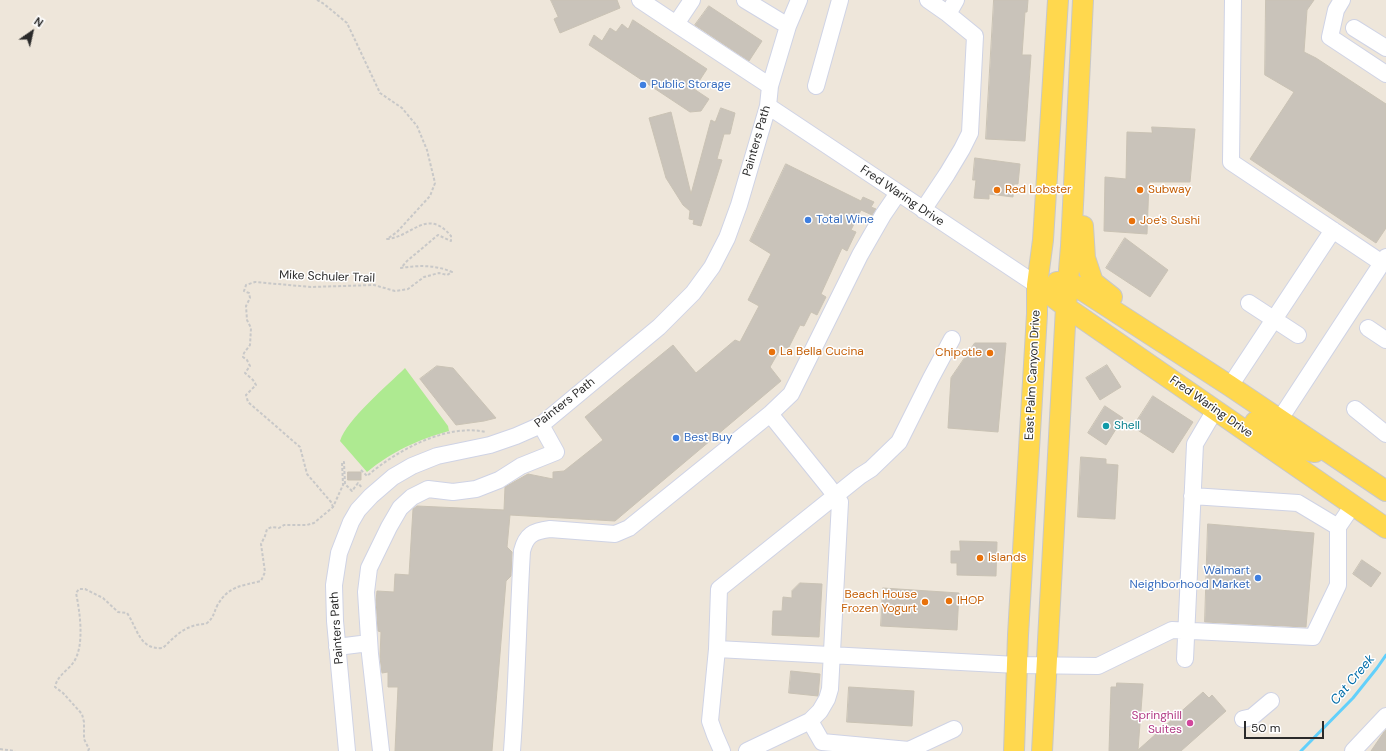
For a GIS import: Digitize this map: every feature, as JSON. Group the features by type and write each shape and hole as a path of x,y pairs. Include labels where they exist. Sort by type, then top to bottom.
{"main road":[{"name":"East Palm Canyon Drive","path":"1014,751 1017,665 1037,314 1037,285 1043,240 1058,0"},
{"path":"1042,751 1074,188 1083,0"},
{"path":"1074,188 1083,225 1085,258 1093,282 1136,316 1155,336"},
{"path":"1037,285 1068,281 1155,336 1386,491"},
{"name":"Fred Waring Drive","path":"1037,285 1066,308 1386,528"},
{"path":"1139,357 1169,364 1209,390 1217,392 1223,391 1230,386"},
{"path":"1215,410 1230,408 1297,446 1313,452 1330,453"}],"street":[{"path":"640,0 770,86"},
{"path":"676,24 692,0"},
{"path":"744,0 788,26"},
{"name":"Painters Path","path":"347,751 337,647 334,585 338,553 358,510 371,496 393,477 412,466 437,456 490,445 516,436 540,425 659,326 687,299 712,267 727,238 739,205 768,106 770,86 788,26 799,0"},
{"path":"816,86 840,0"},
{"path":"923,210 947,174 970,132 975,36 928,0"},
{"path":"948,14 956,0"},
{"path":"1233,0 1231,162 1333,230 1384,260 1280,419"},
{"path":"1342,0 1336,10 1330,37 1386,74"},
{"path":"1354,28 1386,48"},
{"name":"Fred Waring Drive","path":"768,106 1037,285"},
{"path":"512,751 517,678 517,646 522,551 525,541 540,530 550,529 615,534 629,528 770,414 791,394 860,255 883,215 898,193"},
{"path":"1230,386 1333,230"},
{"path":"1249,302 1298,335"},
{"path":"1368,328 1386,340"},
{"path":"722,751 710,721 717,649 719,589 835,495 860,476 871,470 899,442 930,378 952,339"},
{"path":"1354,408 1386,434"},
{"path":"1185,659 1185,631 1195,444 1215,410"},
{"path":"747,751 810,721 820,711 827,699 830,689 840,502 770,414"},
{"path":"381,751 369,643 366,592 369,568 400,508 412,497 428,490 453,492 476,489 499,480 522,466 556,452 540,425"},
{"path":"1192,496 1298,503 1338,527"},
{"path":"717,649 1017,665 1098,666 1172,630 1313,637 1338,585 1338,527 1353,505"},
{"path":"337,647 369,643"},
{"path":"1243,719 1252,717 1271,701"},
{"path":"1353,751 1386,716"},
{"path":"810,721 822,742 909,750 954,729"}],"path":[{"name":"Mike Schuler Trail","path":"317,0 348,23 380,93 402,108 417,126 427,150 435,183 430,196 397,232 387,239 394,238 417,226 428,224 436,224 445,228 451,236 451,241 438,235 406,261 401,268 415,265 444,269 452,272 447,275 439,273 424,277 408,289 395,291 374,285 311,287 255,282 246,285 244,291 249,294 250,298 246,306 247,320 250,328 250,345 243,357 247,360 250,366 245,373 256,385 246,395 248,402 300,447 307,474 331,502 333,507"},
{"path":"361,470 367,476 379,466 411,446 453,432 478,430"},
{"path":"88,751 89,749 84,738 84,722 82,714 63,693 55,687 57,680 74,662 80,647 80,615 76,593 79,589 86,589 103,598 118,612 127,613 136,631 149,647 155,649 163,648 172,638 189,627 196,624 206,624 213,618 217,606 225,593 236,587 261,581 264,572 261,544 267,529 279,528 284,525 307,525 314,523 333,507 343,485 342,462 344,462 345,484 352,490 358,484"},
{"path":"0,749 15,751"}],"green space":[{"path":"405,368 448,426 449,431 426,438 396,452 367,472 340,441 344,432 359,413"}],"building":[{"path":"551,0 617,0 620,8 560,33 554,19 558,17"},
{"path":"994,0 1028,0 1027,12 1025,12 1022,55 1031,55 1025,141 986,139"},
{"path":"1266,0 1314,0 1307,10 1304,52 1316,58 1386,104 1386,228 1376,243 1250,159 1294,92 1265,75"},
{"path":"709,6 762,41 749,61 695,25"},
{"path":"633,20 707,69 694,89 709,99 701,111 690,112 589,45 594,35 602,41 610,28 616,32 622,24 628,29"},
{"path":"721,108 735,113 730,134 724,134 717,159 722,160 701,226 693,224 694,220 689,219 690,211 683,205 666,178 649,118 671,112 691,194 711,120 715,122"},
{"path":"1152,127 1195,129 1190,182 1149,182 1147,234 1104,231 1105,177 1126,179 1127,132 1152,133"},
{"path":"975,158 1020,164 1018,184 1014,184 1013,197 989,194 989,199 974,198 976,180 973,180"},
{"path":"786,164 861,201 863,197 874,202 871,207 876,209 872,215 861,210 851,230 856,232 847,251 842,248 821,294 826,297 817,315 811,312 804,326 800,325 788,349 782,346 770,367 781,381 615,521 510,515 507,547 512,552 511,576 506,581 492,751 395,751 398,687 388,687 388,672 382,673 380,657 381,632 378,631 376,600 377,591 394,592 395,574 409,575 413,509 417,506 504,510 505,487 528,474 553,479 553,472 564,471 603,440 585,417 673,345 696,373 735,340 740,342 759,306 748,300 771,254 750,241"},
{"path":"1125,238 1168,270 1150,297 1106,268"},
{"path":"975,343 1006,343 998,432 948,428 951,378"},
{"path":"1107,365 1121,387 1100,400 1086,378"},
{"path":"437,366 453,368 496,418 456,425 420,379"},
{"path":"1153,396 1193,422 1173,453 1133,427"},
{"name":"Shell","path":"1105,406 1123,418 1106,445 1088,433"},
{"path":"1081,457 1106,459 1106,464 1118,465 1115,519 1078,517"},
{"path":"348,472 361,472 361,480 348,480"},
{"name":"Walmart Neighborhood Market","path":"1208,524 1314,533 1306,627 1205,622"},
{"path":"960,541 997,542 996,576 957,575 957,563 951,563 951,551 960,551"},
{"path":"1362,560 1381,573 1371,587 1353,574"},
{"path":"800,583 822,584 819,637 772,635 773,611 782,611 783,597 792,598 792,591"},
{"path":"883,588 959,593 957,630 881,626"},
{"path":"791,671 820,674 818,696 789,693"},
{"name":"Springhill Suites","path":"1117,683 1143,684 1138,750 1203,692 1209,698 1212,695 1226,711 1181,751 1109,751 1111,687 1116,687"},
{"path":"849,687 914,691 912,726 847,722"},
{"path":"1386,730 1386,751 1371,751 1384,732"}],"waterway":[{"name":"Cat Creek","path":"1301,751 1353,698 1386,655"}],"place":[{"name":"Public Storage","path":"643,85"},
{"name":"Red Lobster","path":"997,190"},
{"name":"Subway","path":"1140,190"},
{"name":"Total Wine","path":"808,220"},
{"name":"Joe's Sushi","path":"1132,221"},
{"name":"La Bella Cucina","path":"772,352"},
{"name":"Chipotle","path":"990,353"},
{"name":"Shell","path":"1106,426"},
{"name":"Best Buy","path":"676,438"},
{"name":"Islands","path":"980,558"},
{"name":"Walmart Neighborhood Market","path":"1258,578"},
{"name":"IHOP","path":"949,601"},
{"name":"Beach House Frozen Yogurt","path":"925,602"},
{"name":"Springhill Suites","path":"1190,723"}]}
